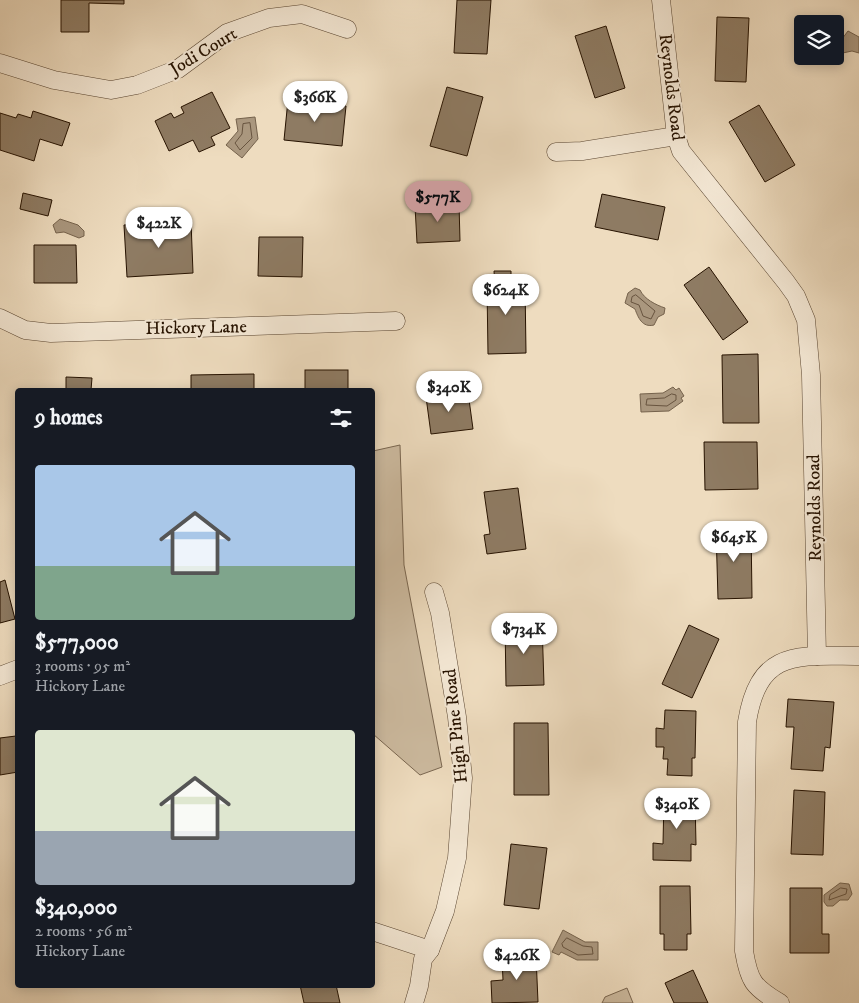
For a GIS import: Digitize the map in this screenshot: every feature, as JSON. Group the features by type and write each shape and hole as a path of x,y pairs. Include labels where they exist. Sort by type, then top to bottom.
{"street":[{"name":"Reynolds Road","path":"661,0 676,136 681,151 697,169 707,186 786,282 796,296 806,320 811,376 816,656"},
{"name":"Jodi Court","path":"0,63 54,80 112,90 138,85 178,69 227,33 269,18 302,14 347,29"},
{"path":"556,152 582,151 676,136"},
{"name":"Hickory Lane","path":"0,318 25,330 50,333 396,321"},
{"name":"High Pine Road","path":"414,1003 419,986 423,958 430,950 445,911 457,858 463,778 457,718 440,613 434,592"},
{"path":"780,1003 759,990 748,973 744,951 748,722 751,699 764,675 773,666 788,659 816,656 859,656"},
{"path":"0,676 15,670"},
{"path":"375,932 430,950"}],"shaded area":[{"path":"400,445 404,565 442,767 420,775 375,736 375,451"},
{"path":"627,988 633,1003 602,1003 605,997"}],"water":[{"path":"848,31 859,37 859,53 852,51 844,53 844,36"},
{"path":"255,117 258,139 242,158 226,145 238,131 236,119"},
{"path":"60,219 78,225 84,231 84,236 79,238 64,232 56,233 53,225"},
{"path":"635,288 640,290 651,301 665,308 664,314 658,317 654,325 646,325 639,318 635,309 625,303 628,293"},
{"path":"673,387 676,390 679,388 684,396 681,398 683,401 669,411 641,412 640,394 663,393"},
{"path":"840,883 849,884 852,894 848,900 840,900 833,906 827,906 824,902 824,895"},
{"path":"563,930 585,942 598,942 598,960 577,960 561,952 559,955 552,952"}],"building":[{"path":"61,0 124,0 124,4 89,3 89,32 61,32"},
{"path":"457,0 491,0 487,54 454,53"},
{"path":"717,17 749,18 746,82 715,81"},
{"path":"606,26 625,88 595,98 575,36"},
{"path":"447,87 483,97 467,156 430,146"},
{"path":"212,92 230,128 211,137 215,145 199,152 193,140 169,151 155,121 171,113 174,118 184,113 181,107"},
{"path":"288,100 346,106 342,146 284,140"},
{"path":"759,105 795,165 765,182 729,122"},
{"path":"33,111 70,123 62,146 40,139 34,161 0,150 0,113 16,118 18,114 31,118"},
{"path":"23,193 52,200 48,216 20,209"},
{"path":"602,194 665,207 658,240 595,227"},
{"path":"459,204 460,241 417,243 415,206"},
{"path":"191,221 193,273 127,277 124,225"},
{"path":"259,237 303,237 302,277 258,276"},
{"path":"34,245 76,245 77,283 34,283"},
{"path":"709,267 748,322 723,340 684,285"},
{"path":"494,271 511,271 511,285 525,284 526,353 488,354 487,287 495,287"},
{"path":"758,354 759,423 723,423 722,355"},
{"path":"305,370 348,370 348,388 305,388"},
{"path":"254,374 254,388 191,388 191,375"},
{"path":"66,377 92,378 91,388 66,388"},
{"path":"468,392 473,429 431,434 426,397"},
{"path":"704,442 757,442 758,489 705,490"},
{"path":"518,488 526,549 487,554 484,535 490,534 484,492"},
{"path":"751,528 752,598 718,599 716,529"},
{"path":"5,580 15,619 0,623 0,582"},
{"path":"542,623 544,685 506,686 505,624"},
{"path":"689,625 719,639 692,698 662,684"},
{"path":"788,699 834,702 830,748 825,747 823,771 791,769 794,727 786,727"},
{"path":"665,710 696,711 695,758 692,758 692,776 667,775 668,759 663,759 664,747 656,747 656,728 664,729"},
{"path":"514,723 548,723 549,795 514,795"},
{"path":"15,736 15,772 0,775 0,738"},
{"path":"794,790 825,792 823,855 791,854"},
{"path":"675,795 678,795 678,797 695,798 696,845 691,844 691,861 653,860 653,843 663,844 664,797 675,797"},
{"path":"511,844 547,848 539,909 504,905"},
{"path":"660,886 690,886 691,934 687,934 687,950 664,950 664,934 660,934"},
{"path":"790,888 822,888 822,934 829,934 829,953 790,953"},
{"path":"536,956 538,1002 492,1003 491,981 503,980 502,958"},
{"path":"693,970 708,1003 674,1003 665,983"},
{"path":"301,988 337,988 340,1003 304,1003"}]}
